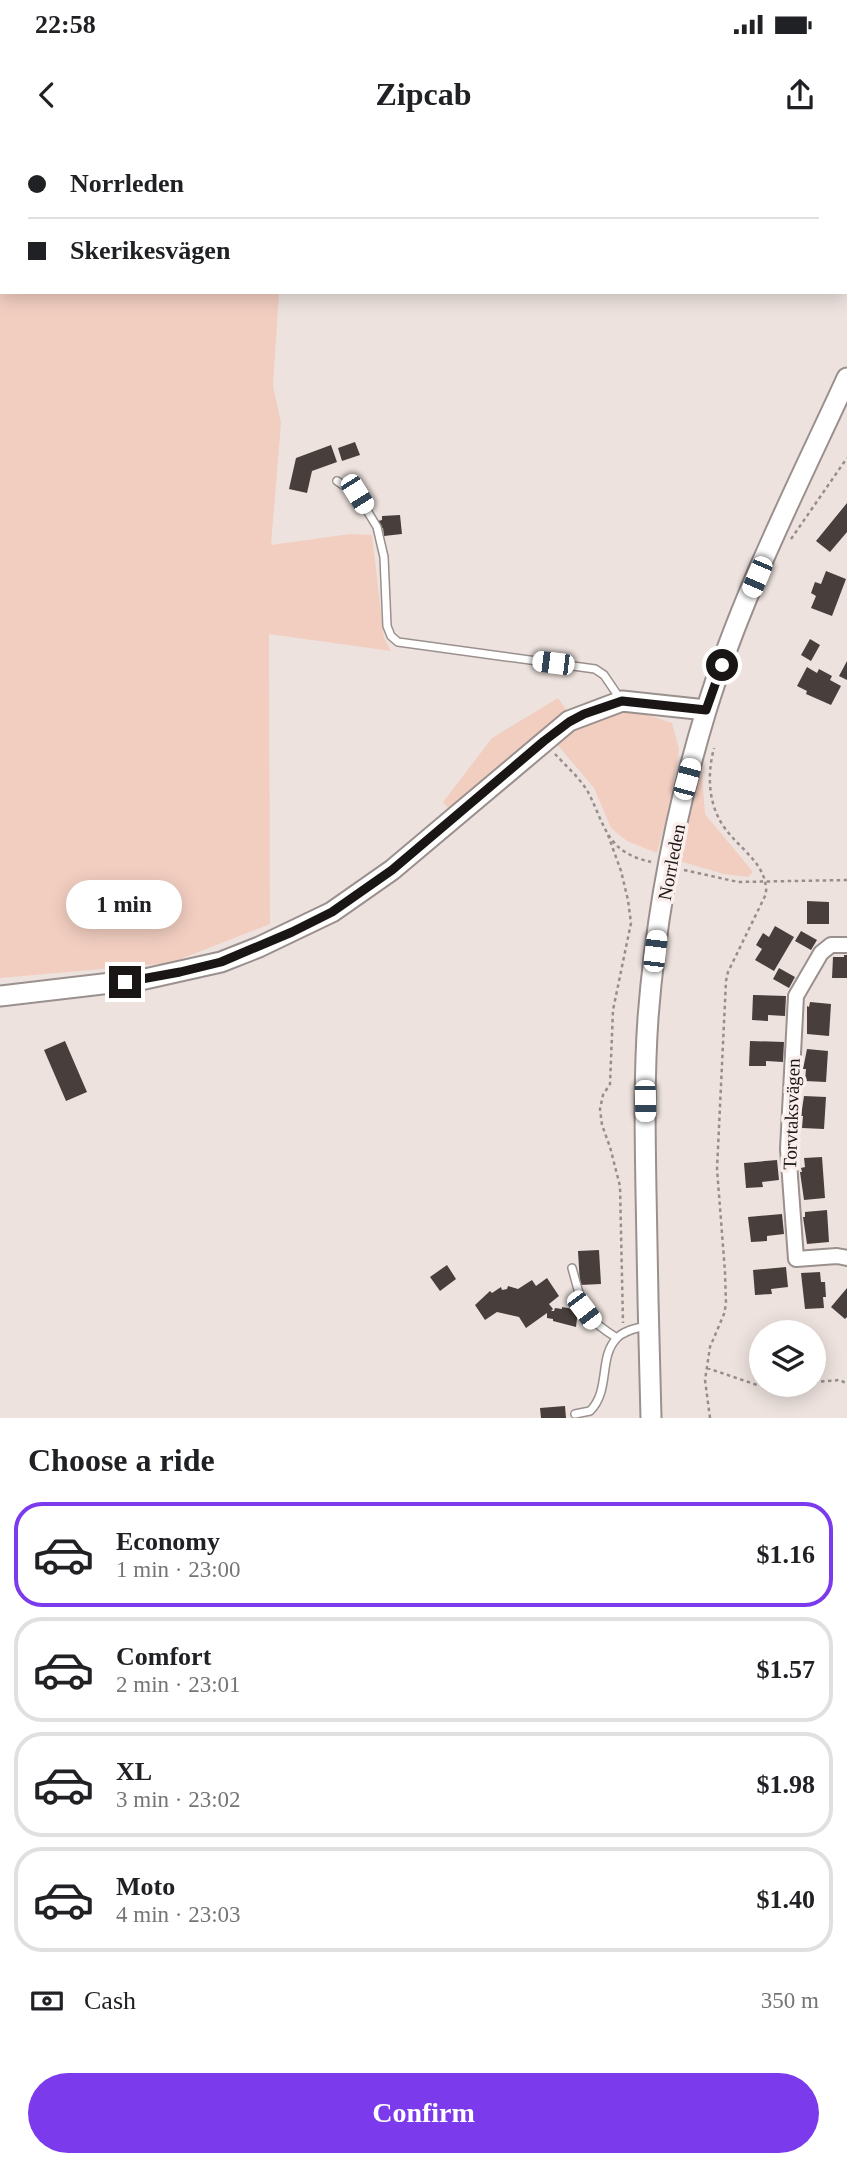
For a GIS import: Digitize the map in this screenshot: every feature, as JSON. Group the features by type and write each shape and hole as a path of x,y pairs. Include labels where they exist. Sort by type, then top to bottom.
{"main road":[{"name":"Norrleden","path":"651,1418 645,1101 657,936 685,792 706,710 748,597 847,378"},
{"path":"0,996 145,979 221,962 332,912 392,870 569,722 622,701 706,710"}],"street":[{"name":"Torvtaksvägen","path":"847,945 831,945 821,953 796,996 788,1149 796,1259 837,1256 847,1258"}],"lane":[{"path":"337,481 357,494 377,527 384,557 387,626 391,636 398,642 594,669 604,675 622,701"},
{"path":"572,1268 584,1310 596,1325 620,1336"},
{"path":"575,1414 590,1411 601,1396 608,1355 620,1336 649,1325"}],"path":[{"path":"790,540 847,458"},
{"path":"710,1418 705,1394 707,1368 710,1347 726,1304 717,1169 726,981 766,894 767,881 763,871 729,832 716,811 709,782 716,740"},
{"path":"544,741 587,790 602,826 617,846 638,859 658,864"},
{"path":"608,835 621,871 631,923 613,1010 610,1084 603,1095 600,1109 620,1186 620,1336"},
{"path":"679,869 738,882 847,880"},
{"path":"707,1368 749,1380"},
{"path":"826,1381 840,1380 847,1384"}],"shaded area":[{"path":"0,294 279,294 273,386 281,423 271,545 350,534 372,535 384,638 391,651 269,634 270,924 170,963 0,978"},
{"path":"558,698 568,712 450,810 443,802 492,738"},
{"path":"631,709 672,723 679,749 670,803 657,853 627,841 611,828 594,788 555,742 588,720"},
{"path":"701,761 705,814 753,872 748,877 724,874 679,861"}],"building":[{"path":"355,442 360,455 342,461 338,448"},
{"path":"331,445 337,462 312,471 307,493 289,489 296,458"},
{"path":"847,503 847,532 830,552 816,541"},
{"path":"400,515 402,534 384,536 378,521 382,520 382,516"},
{"path":"826,571 846,579 832,616 811,608 816,596 811,593 815,582 821,584"},
{"path":"810,639 820,645 811,661 801,655"},
{"path":"847,661 847,680 839,676"},
{"path":"807,667 817,673 819,669 832,676 830,680 841,686 831,705 806,694 807,691 797,686"},
{"path":"807,901 829,902 829,924 807,924"},
{"path":"775,926 794,937 774,971 755,960 762,949 756,945 763,933 769,937"},
{"path":"801,931 817,940 811,950 795,941"},
{"path":"847,955 847,978 832,978 833,957"},
{"path":"779,968 795,977 789,988 773,979"},
{"path":"753,995 786,996 785,1016 768,1015 768,1021 752,1020"},
{"path":"810,1002 831,1004 829,1036 807,1034 807,1006 809,1007"},
{"path":"65,1041 87,1092 66,1101 44,1050"},
{"path":"750,1041 784,1042 783,1062 766,1061 766,1066 749,1066"},
{"path":"807,1049 828,1051 826,1082 805,1081 806,1069 803,1069"},
{"path":"804,1096 826,1097 824,1129 802,1128"},
{"path":"822,1157 825,1198 804,1200 800,1172 801,1168 805,1167 804,1158"},
{"path":"777,1160 779,1180 762,1182 763,1187 746,1188 744,1163"},
{"path":"827,1210 829,1242 807,1244 803,1217 805,1212"},
{"path":"782,1214 784,1234 767,1236 767,1241 751,1242 748,1217"},
{"path":"599,1250 601,1284 580,1285 578,1251"},
{"path":"447,1265 456,1279 440,1291 430,1277"},
{"path":"786,1267 788,1287 771,1289 772,1294 755,1295 753,1270"},
{"path":"820,1272 821,1282 825,1282 824,1308 805,1309 801,1273"},
{"path":"547,1278 559,1296 549,1304 553,1309 551,1311 562,1307 578,1310 576,1327 553,1321 547,1318 547,1313 526,1328 519,1317 497,1312 485,1320 475,1305 490,1291 492,1293 501,1287 502,1290 507,1289 508,1286 518,1289 532,1280 536,1286"},
{"path":"847,1288 847,1317 845,1319 831,1307"},
{"path":"565,1406 566,1418 541,1418 540,1408"}],"route":[{"path":"125,982 221,962 332,912 392,870 569,722 622,701 706,710 722,665"}]}
